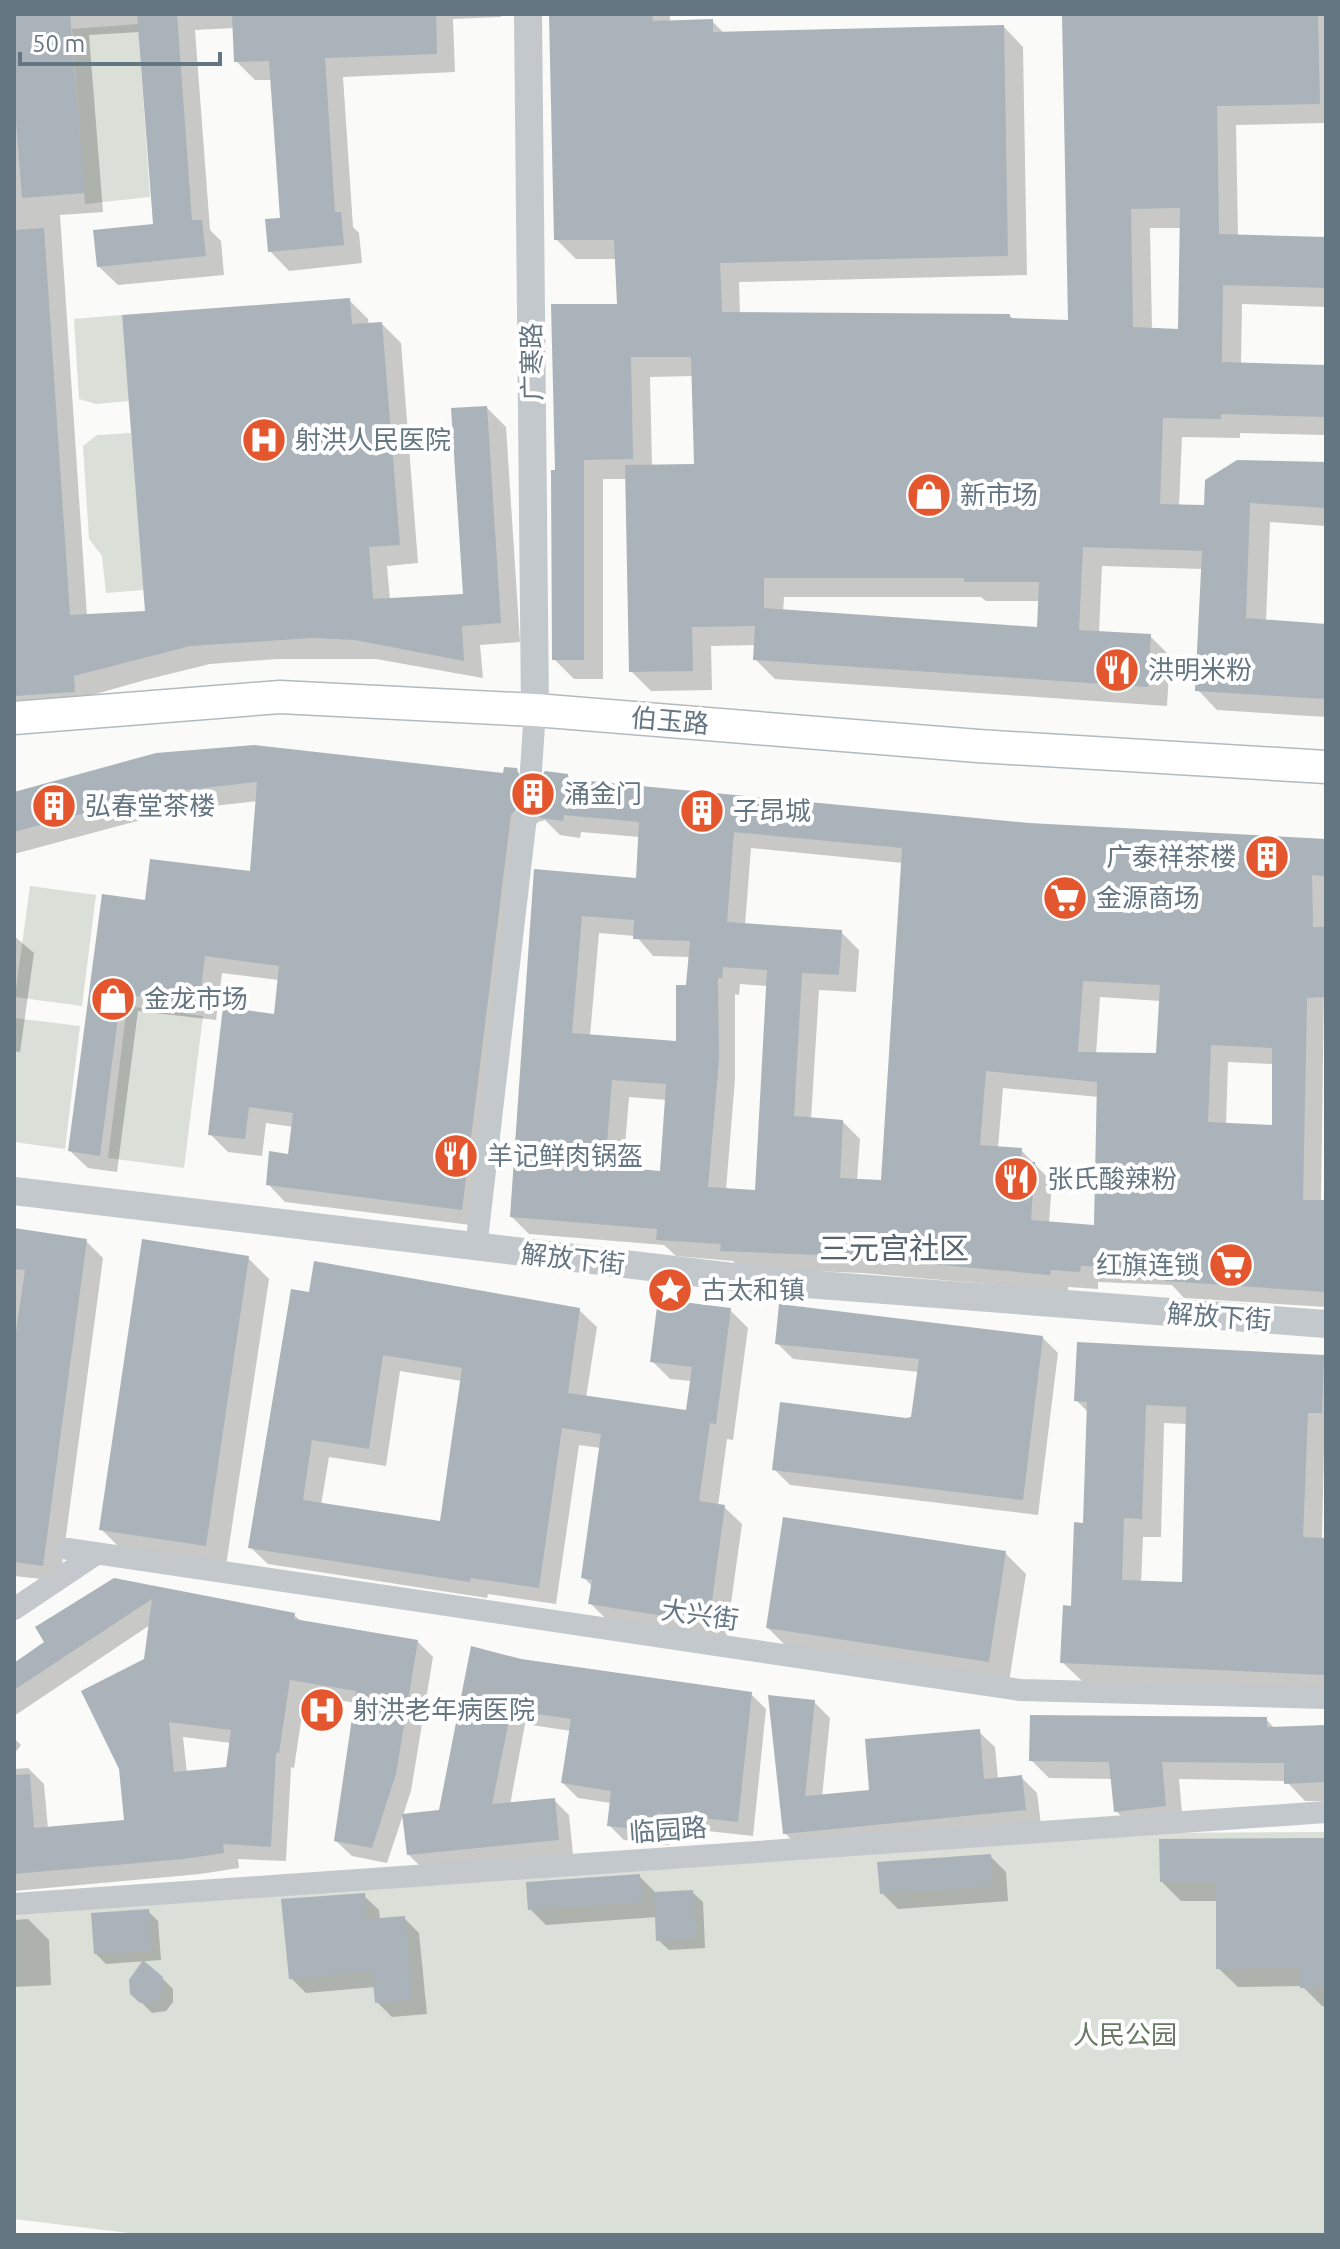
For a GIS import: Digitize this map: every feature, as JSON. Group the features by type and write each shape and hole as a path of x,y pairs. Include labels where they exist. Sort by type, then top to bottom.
{"main road":[{"name":"伯玉路","path":"14,718 259,697 535,710 994,747 1326,767"}],"street":[{"name":"广寒路","path":"528,14 535,710"},
{"path":"531,770 535,710"},
{"path":"476,1248 526,817"},
{"name":"解放下街","path":"14,1191 767,1281 1326,1324"},
{"name":"大兴街","path":"68,1549 1020,1690 1326,1698"},
{"path":"14,1609 96,1554"},
{"name":"临园路","path":"14,1904 1326,1812"}],"green space":[{"path":"138,24 150,197 85,204 72,29"},
{"path":"122,315 129,401 96,404 79,399 74,319"},
{"path":"131,433 144,590 106,593 102,556 89,539 83,446 97,435"},
{"path":"30,886 96,895 82,1006 15,997"},
{"path":"127,1006 203,1016 184,1168 108,1158"},
{"path":"14,1018 80,1026 65,1149 14,1142"},
{"name":"人民公园","path":"1326,1832 1326,2235 145,2235 14,2219 14,1913 1155,1833"}],"building":[{"path":"14,14 70,14 85,193 22,198 14,95"},
{"path":"137,14 177,14 192,220 202,220 206,256 97,267 93,230 153,224"},
{"path":"436,14 437,54 325,58 335,212 341,212 344,245 268,252 265,219 280,218 269,61 234,62 232,16"},
{"name":"新市场","path":"549,14 652,14 653,21 713,19 713,32 1004,25 1008,256 720,263 722,312 1010,314 1010,318 1068,320 1062,14 1318,14 1320,104 1217,106 1219,234 1326,237 1326,288 1223,285 1222,362 1326,365 1326,417 1221,414 1221,419 1163,418 1160,504 1204,505 1205,480 1237,460 1326,462 1326,508 1250,503 1246,618 1326,624 1326,699 1195,691 1202,551 1083,547 1079,630 1151,634 1148,687 753,660 755,626 692,627 693,671 629,672 625,465 694,464 691,357 631,357 633,459 584,460 584,660 552,660 551,470 555,470 551,304 617,304 614,240 554,240","holes":["1180,208 1178,329 1133,327 1131,209","764,578 964,578 964,582 1039,582 1037,627 764,608"]},
{"path":"44,228 70,615 145,611 122,315 350,298 352,324 382,322 400,545 369,547 373,599 463,594 451,408 487,406 501,623 462,626 464,661 355,640 313,638 190,646 74,676 75,692 14,696 14,230"},
{"path":"254,745 503,773 504,767 517,768 519,777 529,784 538,782 545,771 568,774 568,779 1029,823 1326,839 1326,876 1312,875 1313,927 1326,927 1326,997 1307,998 1303,1200 1324,1200 1326,1292 1165,1281 1166,1269 1081,1266 1080,1272 1051,1270 1050,1275 843,1256 720,1251 721,1244 656,1240 657,1229 510,1217 534,869 636,878 639,822 564,815 563,821 540,818 535,806 527,803 520,805 511,815 462,1210 266,1185 269,1151 288,1154 293,1113 249,1107 245,1139 208,1135 223,1007 274,1014 279,966 205,956 199,1004 121,994 100,1156 68,1151 102,894 145,900 150,859 250,871 257,782 160,793 14,832 14,792 156,753","holes":["734,832 902,848 881,1180 840,1178 843,1120 794,1116 802,973 839,975 842,930 727,922","582,916 634,920 633,939 690,941 686,985 676,985 676,1041 572,1033","723,967 767,970 755,1190 708,1187 719,1060 718,978 722,978","1083,981 1160,985 1156,1053 1078,1052","1211,1045 1272,1048 1272,1125 1208,1122","986,1071 1097,1082 1094,1225 1031,1220 1035,1162 1021,1161 1022,1148 980,1145","612,1080 666,1084 660,1171 605,1166"]},
{"path":"14,1228 87,1239 43,1566 14,1562 14,1345 25,1270 14,1269"},
{"path":"142,1239 249,1256 206,1546 99,1530"},
{"path":"314,1261 580,1308 568,1393 686,1410 692,1367 650,1362 658,1299 731,1308 716,1424 710,1423 699,1501 725,1505 709,1623 588,1604 592,1580 581,1578 601,1434 562,1428 539,1588 471,1578 470,1582 248,1548 291,1289 309,1292","holes":["383,1355 462,1368 440,1521 303,1500 312,1440 369,1449"]},
{"path":"779,1304 1043,1336 1023,1500 772,1470 780,1402 911,1417 919,1359 775,1344"},
{"path":"1077,1342 1324,1355 1322,1413 1308,1413 1303,1537 1326,1538 1326,1675 1060,1663 1063,1605 1071,1606 1074,1522 1083,1523 1087,1402 1074,1401","holes":["1146,1405 1186,1407 1182,1582 1122,1580 1124,1518 1142,1519"]},
{"path":"783,1517 1006,1551 989,1662 766,1628"},
{"path":"114,1578 295,1613 294,1619 418,1640 396,1774 372,1848 334,1841 356,1691 290,1680 279,1753 276,1753 271,1847 223,1844 224,1853 183,1859 14,1874 14,1775 30,1774 34,1828 124,1820 119,1769 81,1691 144,1659 152,1599 14,1690 14,1663 44,1642 35,1627","holes":["169,1722 231,1730 226,1767 174,1772"]},
{"path":"471,1646 521,1659 752,1692 738,1822 657,1813 655,1831 607,1826 611,1791 561,1783 571,1719 511,1710 492,1804 555,1798 559,1840 407,1855 402,1814 439,1810"},
{"path":"768,1695 815,1700 805,1796 869,1790 865,1739 980,1729 984,1779 1022,1775 1026,1810 783,1834"},
{"path":"1030,1715 1267,1717 1267,1727 1326,1725 1326,1782 1284,1784 1284,1763 1162,1762 1166,1806 1114,1812 1109,1762 1029,1761"},
{"path":"1326,1838 1326,1988 1300,1988 1300,1968 1216,1969 1216,1882 1160,1882 1159,1839"},
{"path":"991,1854 993,1886 880,1894 877,1862"},
{"path":"640,1874 642,1902 528,1910 526,1882"},
{"path":"693,1890 696,1938 656,1941 654,1892"},
{"path":"365,1893 367,1919 405,1916 413,2000 375,2003 372,1971 289,1979 281,1899"},
{"path":"149,1909 151,1951 94,1954 91,1913"},
{"path":"143,1960 163,1977 164,1992 155,2002 140,2003 130,1994 129,1980"}],"tunnel":[{"path":"526,817 531,770"}],"place":[{"name":"射洪人民医院","path":"264,440"},
{"name":"新市场","path":"929,495"},
{"name":"洪明米粉","path":"1117,670"},
{"name":"涌金门","path":"533,794"},
{"name":"弘春堂茶楼","path":"54,806"},
{"name":"子昂城","path":"702,811"},
{"name":"广泰祥茶楼","path":"1267,857"},
{"name":"金源商场","path":"1065,898"},
{"name":"金龙市场","path":"113,999"},
{"name":"羊记鲜肉锅盔","path":"456,1156"},
{"name":"张氏酸辣粉","path":"1016,1179"},
{"name":"红旗连锁","path":"1231,1265"},
{"name":"古太和镇","path":"670,1290"},
{"name":"射洪老年病医院","path":"322,1710"}],"district":[{"name":"三元宫社区","path":"894,1249"}]}
